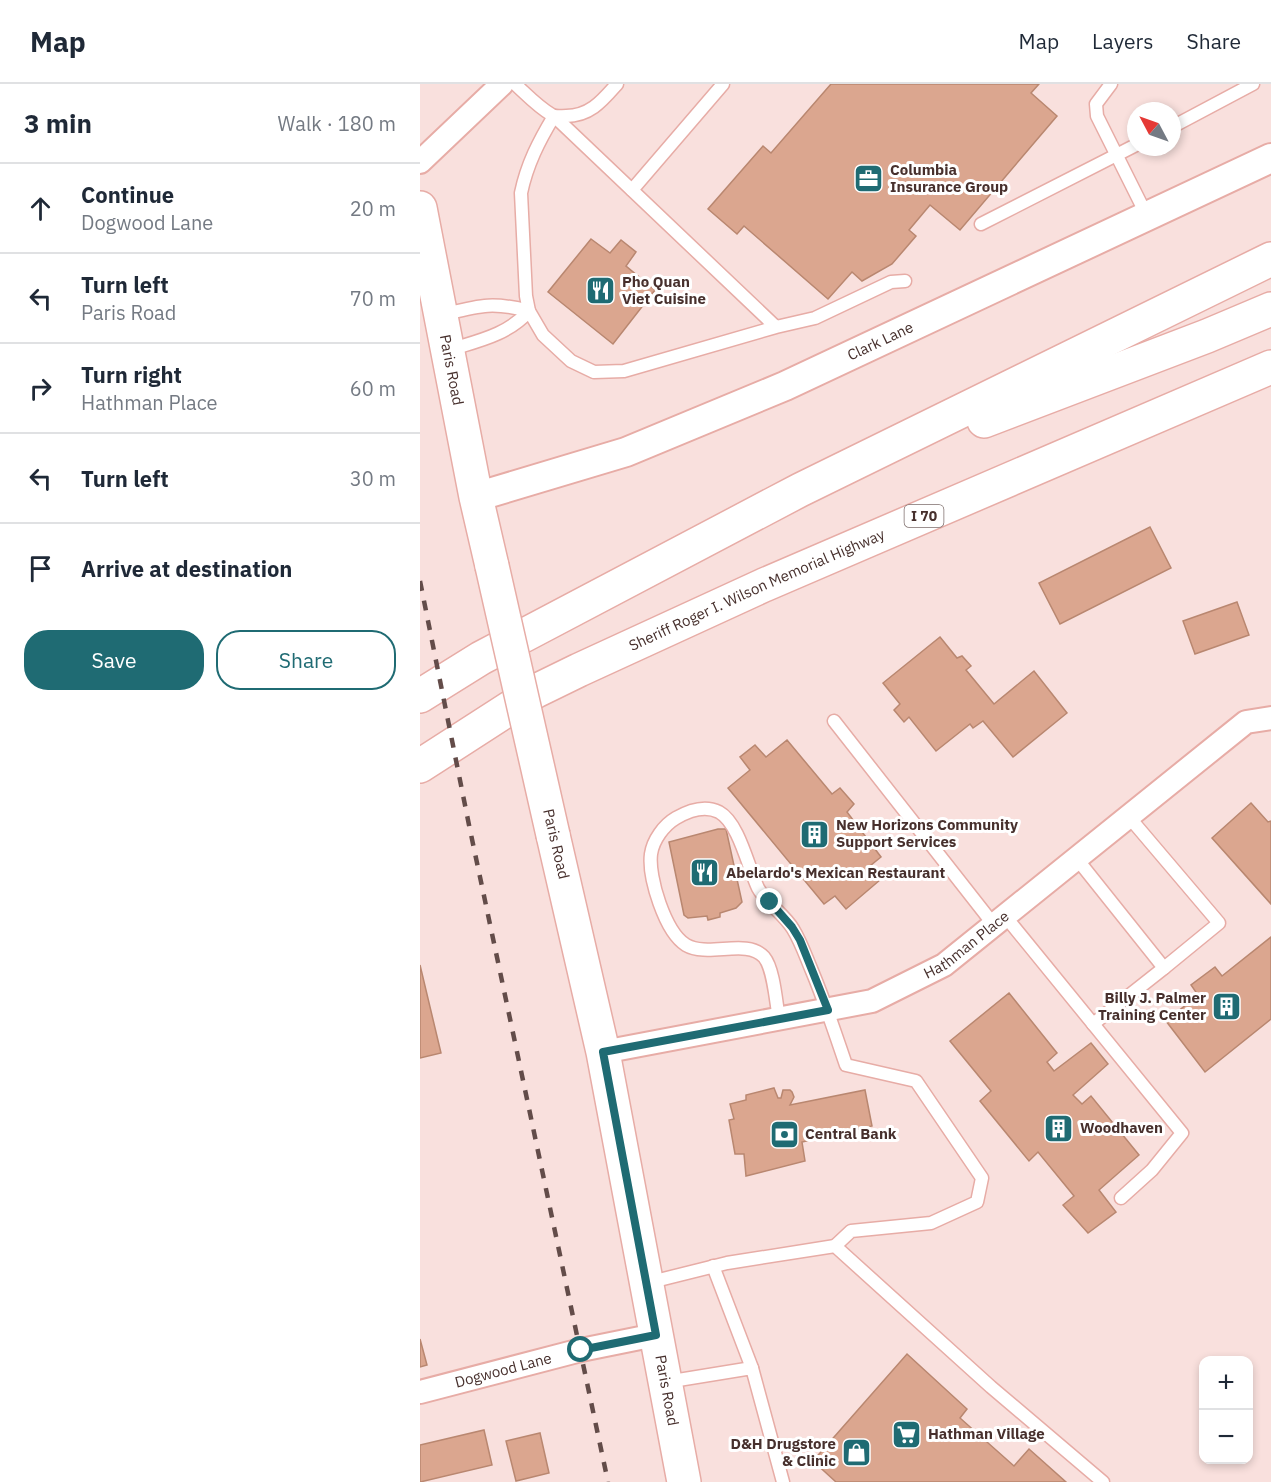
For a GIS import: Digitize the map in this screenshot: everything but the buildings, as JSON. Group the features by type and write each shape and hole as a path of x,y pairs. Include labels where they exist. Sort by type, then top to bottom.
{"main road":[{"name":"Paris Road","path":"420,208 476,497 603,1052 684,1482"},
{"path":"420,696 481,658 800,490 1271,259"},
{"path":"420,283 441,315"},
{"path":"800,490 1207,336 1271,309"},
{"name":"Sheriff Roger I. Wilson Memorial Highway","path":"420,766 536,691 579,670 764,585 1271,367"}],"street":[{"path":"420,162 502,84"},
{"name":"Clark Lane","path":"476,497 626,452 775,391 1271,158"},
{"name":"Hathman Place","path":"603,1052 872,1001 944,965 1246,722 1271,718"},
{"name":"Dogwood Lane","path":"420,1392 581,1350 656,1335"}],"lane":[{"path":"515,84 539,106 555,116 776,327"},
{"path":"555,116 587,113 598,105 617,84"},
{"path":"632,190 723,84"},
{"path":"1111,84 1096,104 1097,116 1147,216"},
{"path":"1181,122 1253,84"},
{"path":"555,116 537,145 524,177 521,193 524,274 529,311 543,334 557,349 571,361 594,372 624,371 815,318 891,282 905,281"},
{"path":"981,224 1127,151"},
{"path":"441,315 487,305 506,305 529,311"},
{"path":"447,350 495,336 522,320 529,311"},
{"path":"834,721 1000,920 1093,1024 1182,1133 1152,1170 1121,1198"},
{"path":"646,1284 713,1266 835,1246 851,1231 930,1223 976,1202 982,1178 916,1081 846,1065 828,1010 800,940 792,927 759,890 733,828 726,817 706,808 686,813 668,823 654,842 651,856 664,918 686,945 703,950 753,950 764,956 770,966 779,1019"},
{"path":"1093,1024 1219,923 1129,817"},
{"path":"1077,859 1164,968"},
{"path":"835,1246 991,1387 1103,1482"},
{"path":"713,1266 752,1368 783,1482"},
{"path":"664,1382 752,1368"}],"railway":[{"path":"420,581 469,825 608,1482"}],"place":[{"name":"Columbia Insurance Group","path":"869,179"},
{"name":"Pho Quan Viet Cuisine","path":"601,291"},
{"name":"New Horizons Community Support Services","path":"815,834"},
{"name":"Abelardo's Mexican Restaurant","path":"705,873"},
{"name":"Billy J. Palmer Training Center","path":"1227,1007"},
{"name":"Woodhaven","path":"1059,1128"},
{"name":"Central Bank","path":"784,1134"},
{"name":"Hathman Village","path":"907,1434"},
{"name":"D&H Drugstore & Clinic","path":"857,1453"}],"route":[{"path":"581,1350 656,1335 603,1052 828,1010 800,940 770,902"}]}
